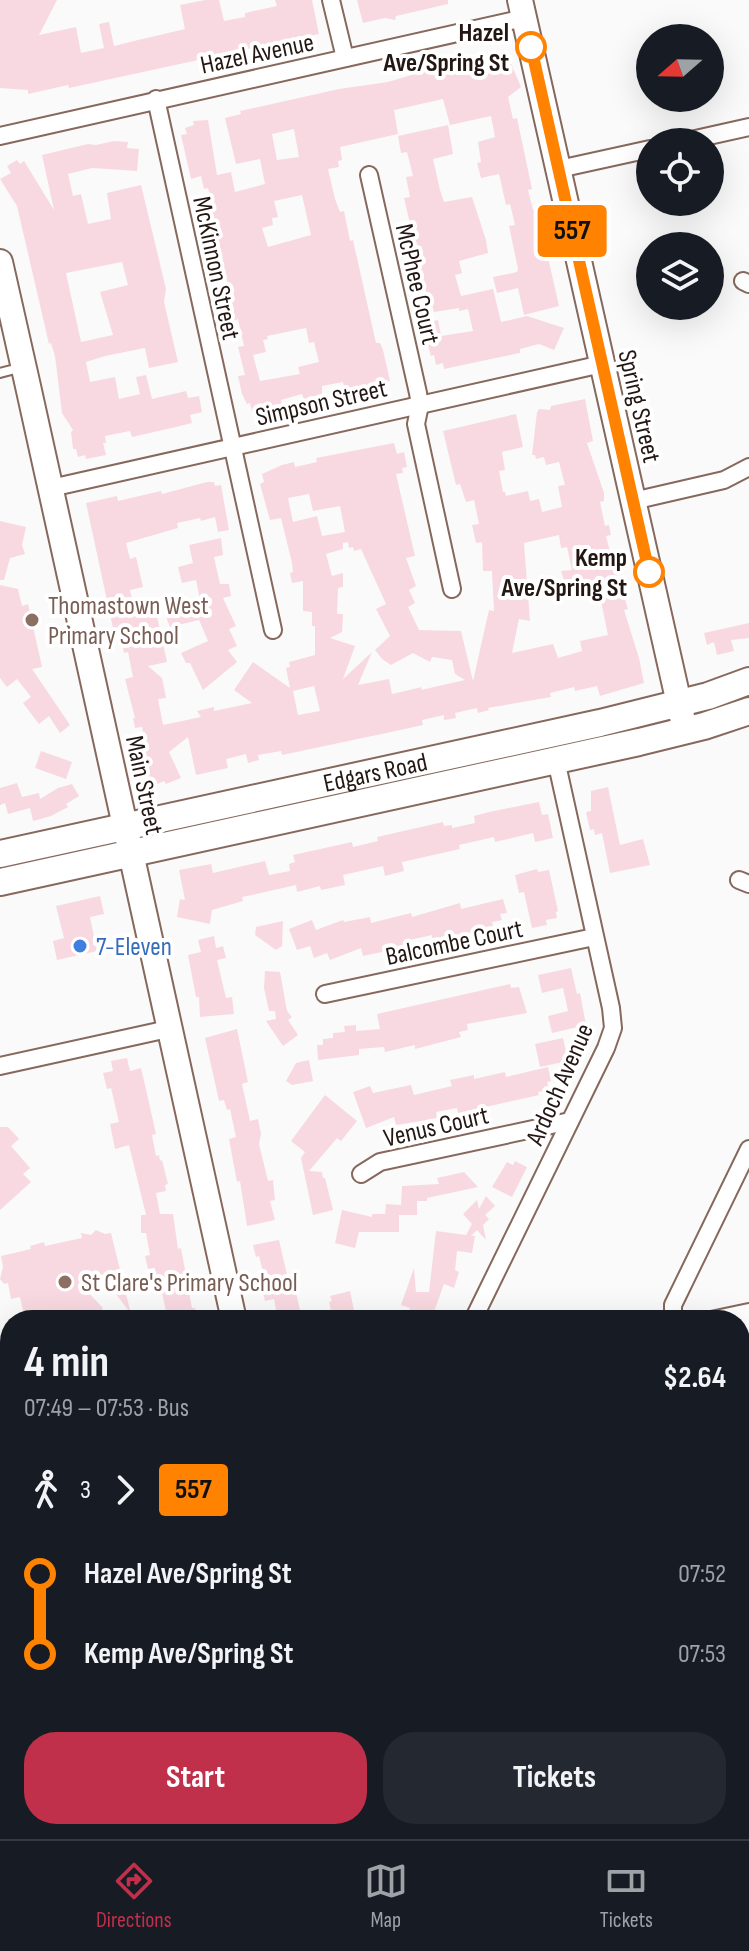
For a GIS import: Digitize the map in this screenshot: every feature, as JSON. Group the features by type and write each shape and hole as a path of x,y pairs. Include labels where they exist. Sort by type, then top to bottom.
{"main road":[{"name":"Edgars Road","path":"0,854 679,704 749,681"},
{"name":"Edgars Road","path":"0,882 686,731 749,711"}],"street":[{"path":"331,0 345,58"},
{"name":"Hazel Avenue","path":"0,136 345,58 522,9"},
{"name":"Spring Street","path":"522,9 686,731"},
{"name":"McKinnon Street","path":"156,99 273,630"},
{"path":"724,133 749,127"},
{"path":"559,169 636,152"},
{"name":"McPhee Court","path":"369,175 420,405 416,424 452,589"},
{"name":"Main Street","path":"0,262 12,370 51,488 232,1310"},
{"name":"Simpson Street","path":"51,488 602,364"},
{"path":"633,501 724,480 749,467"},
{"name":"Ardoch Avenue","path":"478,1310 613,1028 556,760"},
{"name":"Balcombe Court","path":"325,994 594,937"},
{"path":"0,1066 168,1029"},
{"name":"Venus Court","path":"361,1174 380,1162 570,1121"},
{"path":"673,1310 749,1149"}],"building":[{"path":"0,0 57,0 39,35 76,27 81,53 104,48 99,24 109,22 114,46 185,29 180,5 205,0 219,0 224,21 277,6 275,0 312,0 319,34 69,88 68,85 28,94 28,90 0,88"},
{"path":"357,0 448,0 448,4 396,16 395,20 385,18 363,23"},
{"path":"504,54 521,87 508,97 513,119 517,118 532,189 528,190 533,210 537,209 559,306 524,315 518,288 497,293 493,277 517,272 518,269 509,226 515,225 510,204 506,205 499,174 481,178 477,163 481,162 478,142 495,137 491,116 450,125 443,99 394,110 398,134 340,147 342,160 338,161 339,167 328,169 335,199 340,212 344,211 350,241 353,240 376,343 380,343 383,350 390,381 345,390 343,382 322,386 322,394 316,397 304,400 302,394 281,400 282,405 252,412 250,403 247,404 242,394 238,376 245,375 238,347 244,346 238,319 233,321 224,284 227,282 222,255 208,210 214,209 201,176 191,179 181,135 187,134 185,128 194,125 193,121 208,120 217,175 231,172 235,192 265,184 260,159 236,164 225,118 241,114 240,111 339,89 388,82 469,62 469,65","holes":["294,129 299,157 277,160 272,134","302,195 311,235 268,247 262,228 273,225 272,218 278,217 274,201","306,328 309,343 314,342 319,362 298,367 300,374 260,381 253,355 266,352 263,340 268,339 267,336"]},
{"path":"448,125 453,154 433,159 440,190 444,202 472,197 488,253 459,261 462,273 455,275 461,296 493,289 501,322 527,316 564,328 554,350 539,344 520,349 520,353 444,369 443,363 436,365 434,355 431,356 422,324 438,320 441,336 473,331 468,309 434,312 431,301 428,301 404,198 410,197 406,177 413,176 407,152 401,153 398,136"},
{"path":"128,142 127,148 139,149 137,171 92,168 68,174 73,196 81,194 88,224 111,219 107,193 141,185 166,289 164,302 178,362 149,368 145,348 105,356 86,362 90,382 115,377 119,399 140,394 136,377 146,375 152,399 186,391 188,398 199,396 202,412 190,415 192,423 176,427 132,437 130,431 105,436 106,455 86,459 85,455 78,457 76,449 73,449 73,430 62,413 55,356 49,344 17,206 0,179 11,173 7,166 17,160 20,164 24,161 54,210 42,155 88,144","holes":["122,262 128,285 100,292 113,335 81,342 66,273"]},
{"path":"585,399 593,441 587,443 604,493 604,501 600,502 605,526 609,525 611,535 606,536 611,556 616,555 618,566 615,566 622,599 625,599 628,609 624,610 644,683 600,696 597,686 575,691 574,687 550,693 551,697 488,708 478,713 477,708 455,713 456,718 444,720 444,715 422,720 423,725 391,732 282,755 281,751 258,755 259,760 248,763 246,754 226,759 228,768 196,775 188,737 169,752 181,778 155,785 150,780 140,748 146,746 142,727 135,728 125,679 133,677 128,652 124,653 122,641 116,642 86,503 117,496 118,501 161,491 162,494 207,482 221,485 229,530 218,532 215,517 201,521 200,518 177,523 178,528 126,543 130,559 136,557 143,587 130,590 136,616 156,612 167,662 148,666 162,678 166,698 158,699 163,725 201,717 197,711 214,707 214,711 252,703 234,690 253,662 290,688 286,668 290,667 289,662 315,655 312,612 303,611 303,581 292,583 292,563 281,518 270,520 260,484 264,482 262,474 294,462 295,467 317,462 316,458 394,443 397,454 404,452 407,467 402,468 403,473 396,474 415,556 406,558 416,586 409,590 415,603 408,607 419,630 461,631 473,681 489,610 494,611 492,571 483,571 482,542 476,543 472,525 479,524 474,500 466,502 460,484 456,485 443,431 516,414 523,447 502,452 505,470 499,471 503,492 506,496 528,491 530,501 539,499 542,512 562,507 558,486 565,485 559,462 546,465 544,457 536,459 532,455 537,412 539,409 550,410 551,406","holes":["309,494 313,511 340,506 345,532 322,536 317,516 293,522 288,498","559,535 561,548 567,547 572,570 561,571 566,588 587,583 591,602 601,601 608,635 580,641 582,651 558,658 553,644 512,653 519,619 530,621 524,543","348,542 349,548 353,547 354,551 361,549 386,604 376,609 390,636 375,650 382,659 391,665 413,653 430,662 432,657 452,660 455,674 465,680 392,694 389,679 358,685 372,652 343,679 355,646 330,638 342,632 343,614 337,614 338,588 343,587 343,573 332,576 326,554 343,549 343,543","314,686 320,711 298,715 293,691"]},
{"path":"0,521 26,527 22,545 25,554 10,558 4,580 0,580"},
{"path":"221,538 223,555 214,557 220,584 229,584 231,596 223,598 236,626 229,629 237,646 228,650 237,662 203,690 190,663 186,663 181,653 208,641 199,620 170,627 164,612 201,605 196,580 182,583 178,567 193,563 189,545"},
{"path":"0,585 18,589 22,606 28,604 42,667 32,669 70,725 60,733 49,716 39,724 23,703 31,697 17,679 7,687 0,678"},
{"path":"749,623 749,638 731,640 734,651 717,655 714,642 707,645 704,633"},
{"path":"41,751 72,762 66,779 35,768"},
{"path":"17,783 22,797 39,793 40,799 72,784 79,796 66,804 68,807 33,821 30,808 8,814 5,803 0,805 0,788"},
{"path":"608,787 620,845 643,839 650,865 610,873 602,833 595,835 594,829 590,830 586,812 591,811 591,791"},
{"path":"539,802 542,815 548,814 553,838 535,842 533,833 495,842 494,837 459,845 460,849 402,862 404,871 385,876 383,866 343,875 345,885 321,890 320,886 297,892 296,885 242,897 243,901 212,910 210,924 177,917 180,899 185,900 179,870 211,864 213,873 265,861 269,875 290,871 289,864 295,862 293,855 352,842 353,847 378,841 377,837 443,822 444,826 452,825 452,828 475,823 474,816"},
{"path":"537,869 538,872 549,870 558,911 557,918 546,920 547,925 532,928 524,892 519,893 515,875"},
{"path":"100,896 104,914 90,917 97,951 57,960 53,941 64,938 56,906"},
{"path":"503,899 507,913 500,914 502,920 492,922 493,927 439,940 438,937 432,938 432,935 405,941 406,947 363,956 361,948 330,960 327,953 314,958 310,946 297,950 289,929 312,920 316,930 343,920 370,917 371,923 411,913 412,917 460,903 461,909"},
{"path":"283,921 282,946 276,950 255,935 256,927"},
{"path":"214,936 216,948 223,946 226,958 217,960 226,998 232,997 234,1014 200,1017 199,997 196,997 188,955 201,952 198,940"},
{"path":"571,968 586,1025 552,1033 548,1016 568,1011 563,988 542,993 538,975"},
{"path":"265,971 280,972 287,1011 292,1017 288,1020 298,1035 283,1046 266,1021 276,1019 275,1011 269,1011 264,988"},
{"path":"510,984 511,988 519,987 527,1013 467,1024 468,1030 459,1032 461,1037 415,1049 415,1045 385,1052 384,1047 359,1049 359,1055 318,1060 317,1045 323,1045 323,1039 333,1038 333,1033 345,1032 344,1026 356,1025 356,1031 380,1029 377,1014"},
{"path":"237,1029 248,1082 242,1084 250,1121 258,1119 259,1144 268,1181 273,1180 275,1200 270,1201 275,1220 247,1226 229,1139 236,1137 230,1109 227,1110 224,1100 219,1101 205,1038"},
{"path":"563,1038 568,1061 540,1067 535,1044"},
{"path":"127,1058 130,1071 141,1068 156,1134 152,1135 156,1156 159,1155 162,1160 168,1184 165,1185 166,1191 156,1193 160,1214 173,1214 178,1249 181,1248 192,1308 196,1310 166,1310 162,1293 155,1293 155,1268 148,1269 145,1256 150,1255 146,1233 141,1233 141,1215 146,1215 129,1145 115,1149 110,1124 119,1122 111,1088 107,1089 103,1073 113,1071 111,1061"},
{"path":"309,1060 313,1081 292,1085 286,1081 296,1063"},
{"path":"548,1067 549,1090 538,1092 539,1095 458,1113 457,1108 436,1112 437,1118 396,1125 394,1117 366,1128 353,1092 370,1086 373,1093 411,1085 414,1095 452,1086 450,1080 474,1075 474,1079 505,1072 506,1077"},
{"path":"325,1095 357,1121 341,1141 337,1138 309,1171 322,1172 333,1210 313,1215 301,1158 305,1152 291,1141"},
{"path":"0,1127 8,1127 19,1139 11,1146 30,1168 23,1174 31,1182 0,1210"},
{"path":"515,1161 527,1167 512,1197 492,1187 507,1162 513,1165"},
{"path":"464,1172 478,1187 417,1201 417,1215 399,1215 399,1232 359,1232 355,1248 335,1243 342,1210 372,1217 372,1214 385,1214 386,1204 401,1205 402,1186 439,1184 437,1178"},
{"path":"486,1196 495,1206 485,1215 489,1219 483,1225 486,1240 477,1230 471,1236 475,1236 472,1253 457,1251 455,1270 459,1272 454,1288 444,1284 435,1310 409,1310 401,1305 414,1268 416,1292 429,1292 436,1231 466,1235 472,1224 463,1214 477,1200 479,1209"},
{"path":"96,1230 111,1233 130,1310 104,1278 84,1288 102,1310 23,1310 20,1297 11,1299 8,1283 4,1284 0,1279 3,1267 1,1256 31,1249 30,1246 44,1242 45,1246 82,1238 81,1233 91,1235"},
{"path":"279,1240 288,1279 293,1278 300,1310 276,1310 274,1299 265,1301 261,1284 266,1283 253,1245"},
{"path":"350,1291 354,1310 331,1310 330,1296"}],"bus line":[{"name":"557","path":"531,47 649,572"}],"place":[{"name":"Hazel Ave/Spring St","path":"531,47"},
{"name":"Kemp Ave/Spring St","path":"649,572"},
{"name":"Thomastown West Primary School","path":"32,620"},
{"name":"7-Eleven","path":"80,946"},
{"name":"St Clare's Primary School","path":"65,1282"}]}
